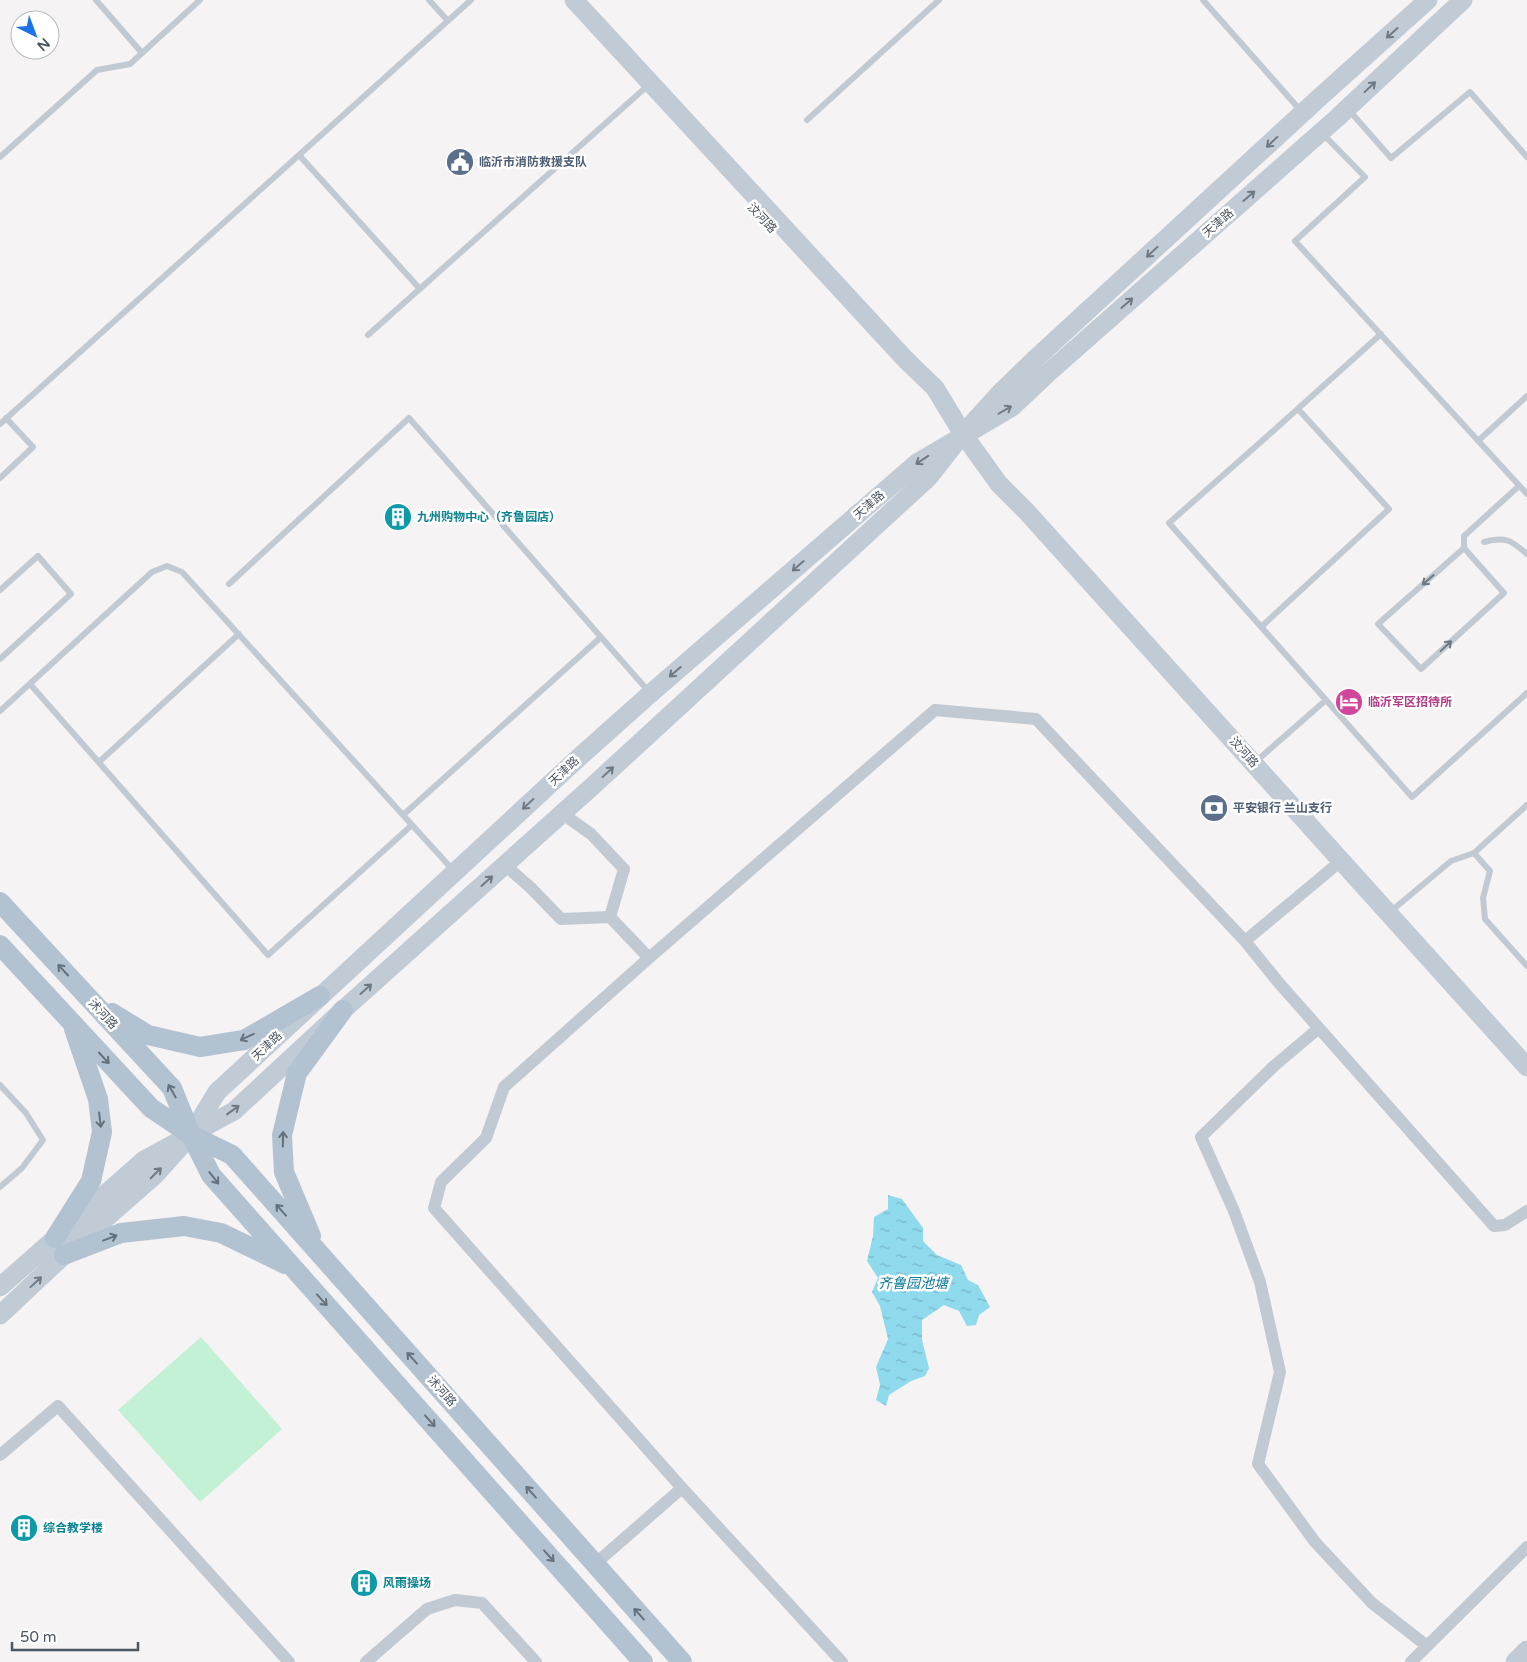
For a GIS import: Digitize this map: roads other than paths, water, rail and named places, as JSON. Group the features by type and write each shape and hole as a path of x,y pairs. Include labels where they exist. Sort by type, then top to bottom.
{"main road":[{"name":"汶河路","path":"562,0 899,366 928,394 963,434 1007,476 1527,1052"},
{"name":"汶河路","path":"574,0 906,360 935,388 963,434 999,484 1026,511 1527,1067"},
{"name":"天津路","path":"0,1315 60,1247 144,1160 234,1111 343,1010 562,814 929,477 963,434 1020,373 1428,0"},
{"name":"天津路","path":"191,1135 217,1092 650,694 917,462 1012,407 1348,108 1463,0"},
{"name":"沭河路","path":"0,902 172,1088 191,1135 211,1175 634,1658"},
{"name":"沭河路","path":"0,945 151,1108 191,1135 232,1155 682,1662"},
{"path":"92,1002 148,1035 200,1047 244,1040 320,996"},
{"path":"318,1251 284,1172 282,1135 297,1073 343,1010"},
{"path":"60,1247 92,1181 102,1132 98,1099 72,1023"},
{"path":"60,1247 121,1233 184,1226 220,1233 295,1269"},
{"name":"天津路","path":"0,1287 60,1247"},
{"path":"1515,1662 1527,1650"}],"street":[{"path":"842,1662 682,1488 434,1208 441,1182 486,1138 504,1086 935,710 1036,719 1245,941 1319,1028 1494,1226 1505,1225 1527,1211"},
{"path":"562,814 591,834 624,870 610,918"},
{"path":"1245,941 1342,860"},
{"path":"505,864 561,919 610,918 649,958"},
{"path":"1319,1028 1274,1066 1201,1137 1234,1212 1260,1282 1280,1372 1258,1464 1315,1542 1372,1603 1427,1646"},
{"path":"0,1455 58,1406 289,1662"},
{"path":"595,1564 682,1488"},
{"path":"1411,1662 1527,1547"},
{"path":"366,1662 426,1609 455,1600 482,1603 530,1660"}],"lane":[{"path":"96,0 142,52"},
{"path":"0,157 97,70 130,64 200,0"},
{"path":"429,0 448,21"},
{"path":"0,424 471,0"},
{"path":"807,120 939,0"},
{"path":"1203,0 1303,113"},
{"path":"368,335 644,90"},
{"path":"1348,108 1391,158 1470,92 1527,157"},
{"path":"1321,132 1365,177 1295,241 1527,494"},
{"path":"299,155 420,289"},
{"path":"1380,334 1168,524 1412,797 1527,693"},
{"path":"1478,441 1527,396"},
{"path":"1261,627 1389,509 1298,409"},
{"path":"0,478 33,447 6,418"},
{"path":"229,584 409,418 650,694"},
{"path":"1464,548 1378,624 1421,670 1504,592 1464,548 1464,536 1519,486"},
{"path":"1484,542 1497,538 1512,542 1527,554"},
{"path":"0,590 38,556 71,594 0,659"},
{"path":"0,711 152,572 167,566 182,572 455,872"},
{"path":"99,762 239,634"},
{"path":"403,815 601,637"},
{"path":"30,684 268,955 412,825"},
{"path":"1261,757 1326,700"},
{"path":"1396,907 1451,861 1474,853 1527,805"},
{"path":"1474,853 1490,872 1482,898 1485,919 1527,966"},
{"path":"0,1085 26,1113 43,1140 22,1168 0,1188"}],"water":[{"name":"齐鲁园池塘","path":"888,1195 902,1199 923,1228 923,1241 937,1255 961,1265 968,1280 978,1285 990,1307 979,1315 976,1325 967,1326 959,1311 944,1305 922,1320 922,1340 929,1368 925,1376 911,1381 889,1395 886,1406 876,1400 880,1385 876,1367 888,1339 880,1306 872,1292 878,1278 867,1261 873,1236 874,1217 888,1209"}],"place":[{"name":"临沂市消防救援支队","path":"460,162"},
{"name":"九州购物中心（齐鲁园店）","path":"398,517"},
{"name":"临沂军区招待所","path":"1349,702"},
{"name":"平安银行 兰山支行","path":"1214,808"},
{"name":"综合教学楼","path":"24,1528"},
{"name":"风雨操场","path":"364,1583"}]}
